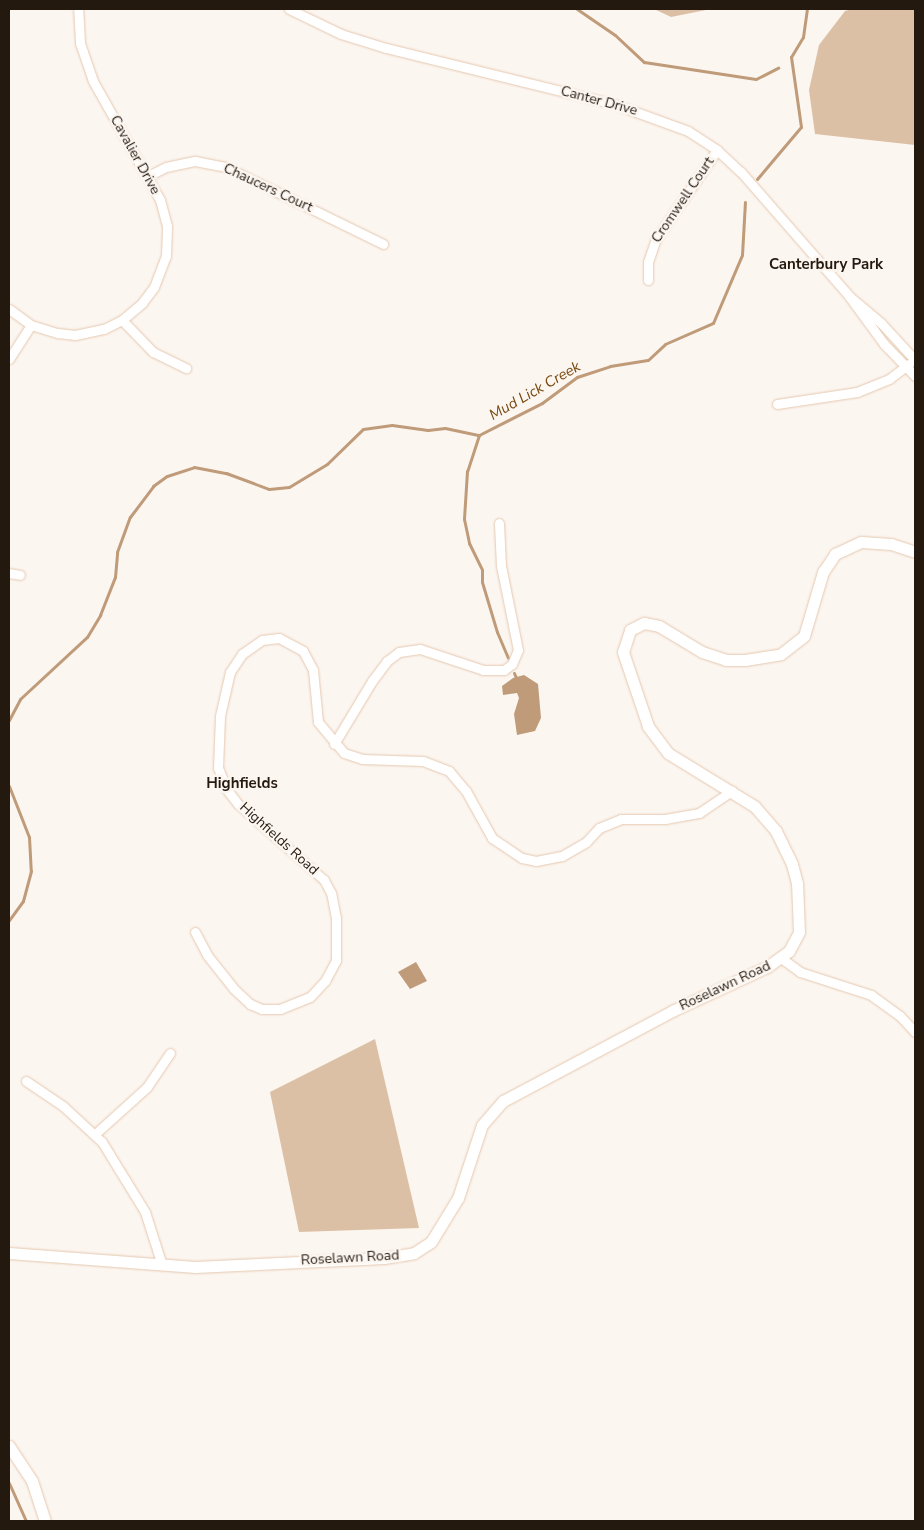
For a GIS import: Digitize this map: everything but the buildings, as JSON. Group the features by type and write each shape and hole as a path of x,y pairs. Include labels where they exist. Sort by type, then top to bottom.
{"street":[{"name":"Cavalier Drive","path":"9,309 31,325 58,334 75,334 104,329 122,320 149,294 166,256 166,220 148,176 88,69 80,43 78,9"},
{"name":"Canter Drive","path":"289,9 341,34 386,48 641,112 688,131 717,150 753,185 849,296 866,322 915,376"},
{"name":"Cromwell Court","path":"648,280 648,262 656,239 717,150"},
{"name":"Chaucers Court","path":"148,176 166,167 195,161 226,166 383,244"},
{"name":"Canter Drive","path":"849,296 881,323 915,360"},
{"path":"122,320 153,352 186,368"},
{"path":"9,359 31,325"},
{"path":"777,404 857,392 915,360"},
{"path":"334,744 386,661 399,652 412,648 430,651 483,670 504,670 512,664 518,650 501,566 499,523"},
{"name":"Roselawn Road","path":"9,1253 56,1254 162,1266 384,1258 414,1253 431,1242 450,1215 474,1140 482,1125 503,1101 672,1011 781,958 795,942 801,921 792,864 766,818 732,791 668,753 655,738 639,706 625,664 623,645 630,630 644,623 659,626 702,652 726,660 746,660 781,654 804,636 823,572 835,554 861,542 891,544 915,552"},
{"path":"9,573 20,575"},
{"name":"Highfields Road","path":"195,932 218,970 253,1006 280,1009 310,997 325,981 336,960 336,918 331,893 316,870 238,804 227,790 218,768 216,754 224,698 230,672 242,654 251,646 270,638 288,640 303,651 313,670 318,722 334,744 353,757 423,761 449,771 466,791 482,823 501,846 522,858 536,861 562,856 575,850 607,824 625,819 665,819 698,813 732,791"},
{"path":"781,958 800,972 871,995 900,1016 915,1032"},
{"path":"95,1134 147,1087 170,1053"},
{"path":"26,1081 64,1106 95,1134 118,1164 142,1205 156,1240 162,1266"},
{"path":"9,1446 29,1475 45,1521"}],"shaded area":[{"path":"654,9 711,9 671,17"},
{"path":"852,9 915,9 915,145 815,134 809,90 819,45 845,11"},
{"path":"524,675 538,684 541,718 535,731 517,735 514,714 519,698 517,693 503,695 502,686 513,678"},
{"path":"416,962 427,981 410,989 398,972"},
{"path":"375,1039 419,1228 299,1232 270,1092"}],"waterway":[{"path":"577,9 615,35 644,62 756,79 778,68"},
{"name":"Mud Lick Creek","path":"757,179 801,127 791,57 803,37 807,9"},
{"name":"Mud Lick Creek","path":"9,720 20,699 87,637 100,615 115,577 117,552 130,517 153,486 167,476 194,467 226,473 269,489 289,487 327,464 363,429 392,425 428,430 445,428 479,435 542,403 577,377 610,366 648,360 665,344 713,323 742,255 745,202"},
{"path":"479,435 467,471 464,519 469,543 482,570 482,582 497,632 508,658"},
{"path":"514,673 517,680"},
{"name":"Mud Lick Creek","path":"9,786 29,837 31,871 23,901 9,920"},
{"path":"9,1483 26,1521"}],"district":[{"name":"Canterbury Park","path":"826,265"},
{"name":"Highfields","path":"242,784"}]}
